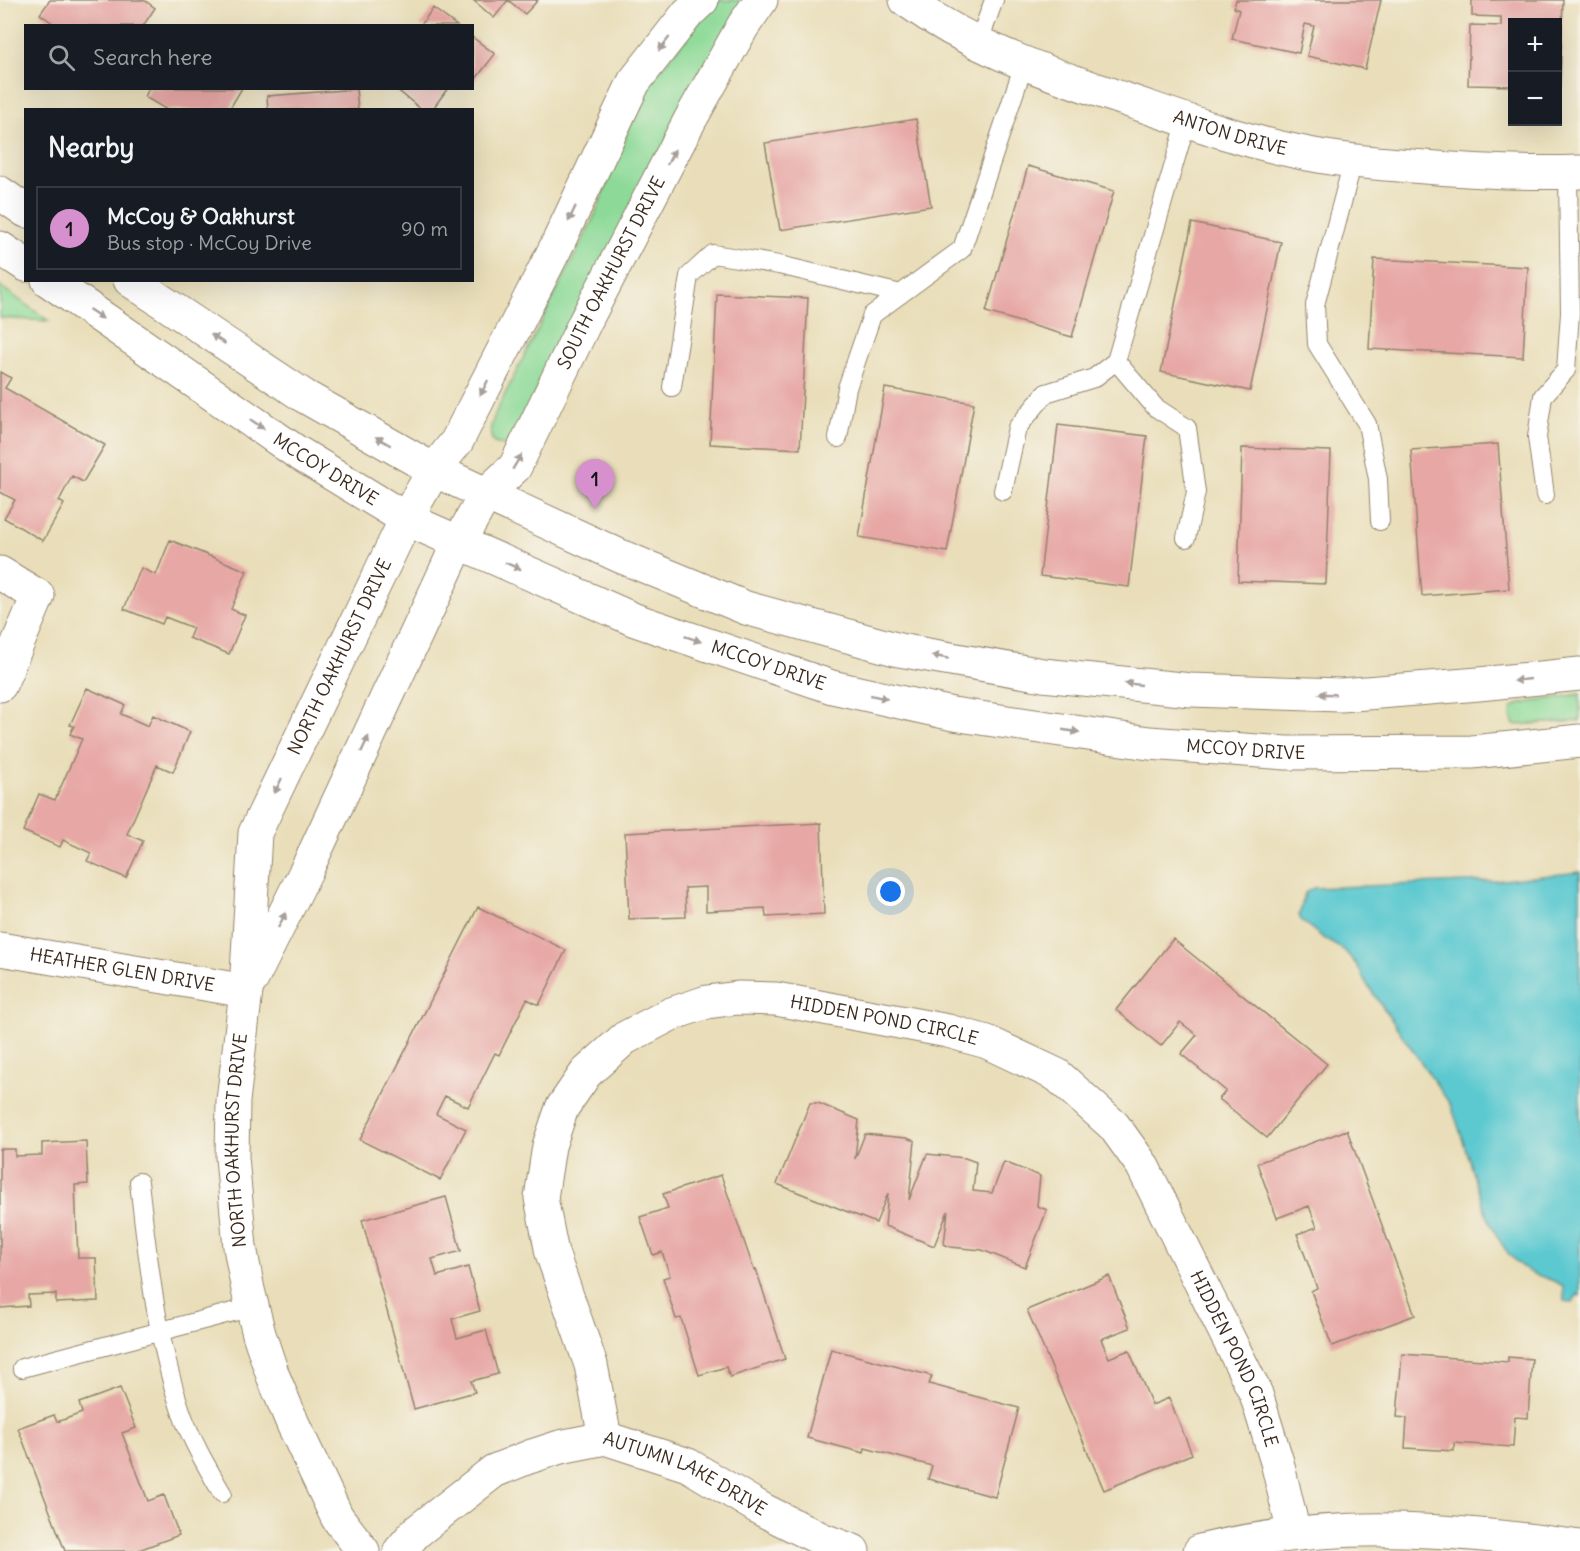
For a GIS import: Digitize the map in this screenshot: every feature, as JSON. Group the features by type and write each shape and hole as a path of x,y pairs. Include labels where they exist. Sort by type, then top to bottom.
{"street":[{"path":"434,470 457,441 556,247 634,82 688,13 702,0"},
{"name":"SOUTH OAKHURST DRIVE","path":"459,542 486,494 515,467 585,322 690,120 743,26 761,0"},
{"name":"ANTON DRIVE","path":"906,0 930,17 978,44 1024,64 1229,135 1295,151 1353,161 1482,172 1537,174 1574,172"},
{"path":"0,194 24,209"},
{"path":"0,248 24,264"},
{"name":"MCCOY DRIVE","path":"51,282 295,450 406,519 635,620 832,687 953,714 1149,743 1286,753 1472,752 1580,741"},
{"path":"133,282 304,396 434,470 620,556 746,608 899,650 1043,675 1191,690 1341,694 1580,674"},
{"name":"NORTH OAKHURST DRIVE","path":"363,1551 337,1516 292,1424 273,1376 252,1307 240,1247 232,1157 233,1101 246,992 255,833 406,519 434,470"},
{"name":"NORTH OAKHURST DRIVE","path":"246,992 307,869 459,542"},
{"path":"0,573 38,596 0,685"},
{"name":"HEATHER GLEN DRIVE","path":"0,949 246,992"},
{"name":"HIDDEN POND CIRCLE","path":"605,1438 591,1365 552,1253 541,1198 549,1146 562,1108 586,1073 624,1038 671,1014 707,1002 738,998 776,999 948,1031 987,1042 1057,1075 1114,1126 1142,1165 1256,1394 1277,1462 1294,1533"},
{"name":"AUTUMN LAKE DRIVE","path":"400,1551 415,1533 494,1471 539,1454 605,1438 688,1465 762,1510 822,1540 853,1551"},
{"path":"1200,1551 1294,1533 1378,1529 1441,1530 1580,1547"}],"lane":[{"path":"978,44 994,0"},
{"path":"838,438 847,388 872,315 962,249 1024,64"},
{"path":"1003,491 1017,428 1047,393 1094,378 1116,361 1187,120"},
{"path":"1353,161 1315,305 1317,344 1366,424 1378,479 1380,521"},
{"path":"1545,495 1537,437 1543,396 1573,372 1570,313 1574,172"},
{"path":"672,387 689,276 713,254 779,265 901,294"},
{"path":"1116,361 1155,406 1187,428 1196,492 1186,538"},
{"path":"139,1182 159,1332 192,1439 222,1493"},
{"path":"22,1368 252,1307"}],"green space":[{"path":"719,0 745,0 507,446 494,443 491,431 496,412 594,217 637,108 649,84"},
{"path":"0,286 49,321 0,318"},
{"path":"1580,694 1580,721 1514,725 1511,716 1512,707"}],"water":[{"path":"1580,872 1580,1296 1577,1295 1573,1302 1564,1301 1563,1286 1522,1267 1508,1252 1486,1213 1450,1104 1368,986 1356,964 1344,950 1326,940 1299,916 1305,893 1313,888 1494,881"}],"building":[{"path":"50,0 144,0 155,8 144,24 54,24 40,14"},
{"path":"473,0 508,0 494,18"},
{"path":"508,0 538,0 525,14"},
{"path":"1236,0 1381,0 1365,69 1307,56 1314,26 1305,24 1299,53 1232,39 1239,10 1234,8"},
{"path":"1472,0 1563,0 1562,29 1562,18 1508,18 1508,86 1468,85 1470,25 1501,26 1501,17 1472,16"},
{"path":"433,8 454,24 421,24"},
{"path":"474,38 495,54 474,81"},
{"path":"148,90 241,90 230,108 164,108 145,97"},
{"path":"356,90 358,108 268,108 267,96"},
{"path":"397,90 447,90 433,108 420,108"},
{"path":"916,119 931,206 780,230 765,143"},
{"path":"1028,166 1114,191 1072,337 986,312"},
{"path":"1192,223 1281,242 1250,391 1161,372"},
{"path":"1374,259 1528,267 1523,357 1369,349"},
{"path":"717,294 808,298 800,449 710,444"},
{"path":"0,372 11,378 5,388 105,445 83,482 72,476 59,501 64,504 43,541 4,518 15,500 0,492"},
{"path":"885,388 974,403 947,552 859,537"},
{"path":"1058,425 1147,436 1129,587 1040,576"},
{"path":"1498,444 1509,589 1422,596 1411,450"},
{"path":"1242,448 1331,451 1326,584 1238,581"},
{"path":"170,540 247,571 231,609 245,615 229,654 189,638 193,628 165,617 162,624 124,609 141,568 156,575"},
{"path":"87,688 125,705 121,714 148,726 153,715 190,732 173,772 157,765 127,834 143,841 126,878 87,861 91,853 63,840 60,847 23,831 39,794 55,800 82,739 70,734 74,726 70,725"},
{"path":"821,823 824,914 766,917 765,908 706,911 706,887 685,888 686,917 629,919 625,833"},
{"path":"478,907 566,950 539,1005 527,999 499,1055 495,1053 468,1107 445,1096 436,1114 466,1129 440,1180 360,1140"},
{"path":"1173,939 1327,1064 1267,1138 1219,1099 1226,1091 1181,1054 1197,1035 1180,1022 1161,1046 1116,1010"},
{"path":"810,1103 818,1103 859,1120 855,1159 865,1134 915,1141 909,1200 927,1154 965,1158 976,1162 973,1191 992,1193 1004,1162 1040,1176 1037,1206 1047,1210 1025,1267 982,1250 950,1247 944,1244 948,1211 934,1246 885,1226 888,1193 876,1223 777,1184"},
{"path":"1347,1130 1415,1315 1332,1346 1311,1291 1317,1288 1297,1234 1317,1227 1309,1206 1277,1218 1257,1163"},
{"path":"86,1141 88,1184 75,1185 78,1258 96,1258 98,1301 56,1303 56,1294 28,1295 29,1306 0,1308 0,1149 15,1149 15,1156 42,1155 42,1143"},
{"path":"721,1175 754,1270 756,1269 785,1359 730,1377 726,1367 699,1375 681,1318 676,1319 663,1278 670,1276 662,1252 653,1255 640,1217 668,1208 663,1194"},
{"path":"446,1197 461,1251 432,1259 437,1276 468,1267 480,1311 452,1319 457,1338 486,1330 498,1374 471,1381 475,1392 414,1409 362,1220"},
{"path":"1109,1276 1130,1328 1101,1339 1109,1358 1129,1350 1152,1405 1169,1398 1192,1454 1104,1490 1027,1310"},
{"path":"831,1349 932,1376 929,1384 1019,1408 995,1497 928,1479 932,1466 865,1448 864,1453 807,1438"},
{"path":"1402,1354 1508,1362 1508,1357 1532,1359 1528,1418 1515,1417 1513,1447 1454,1443 1454,1451 1405,1448 1407,1418 1397,1417"},
{"path":"120,1388 136,1428 122,1433 148,1501 164,1495 179,1535 136,1551 65,1551 18,1428 54,1415 57,1422 82,1413 79,1403"}],"place":[{"name":"McCoy & Oakhurst","path":"595,509"}]}
